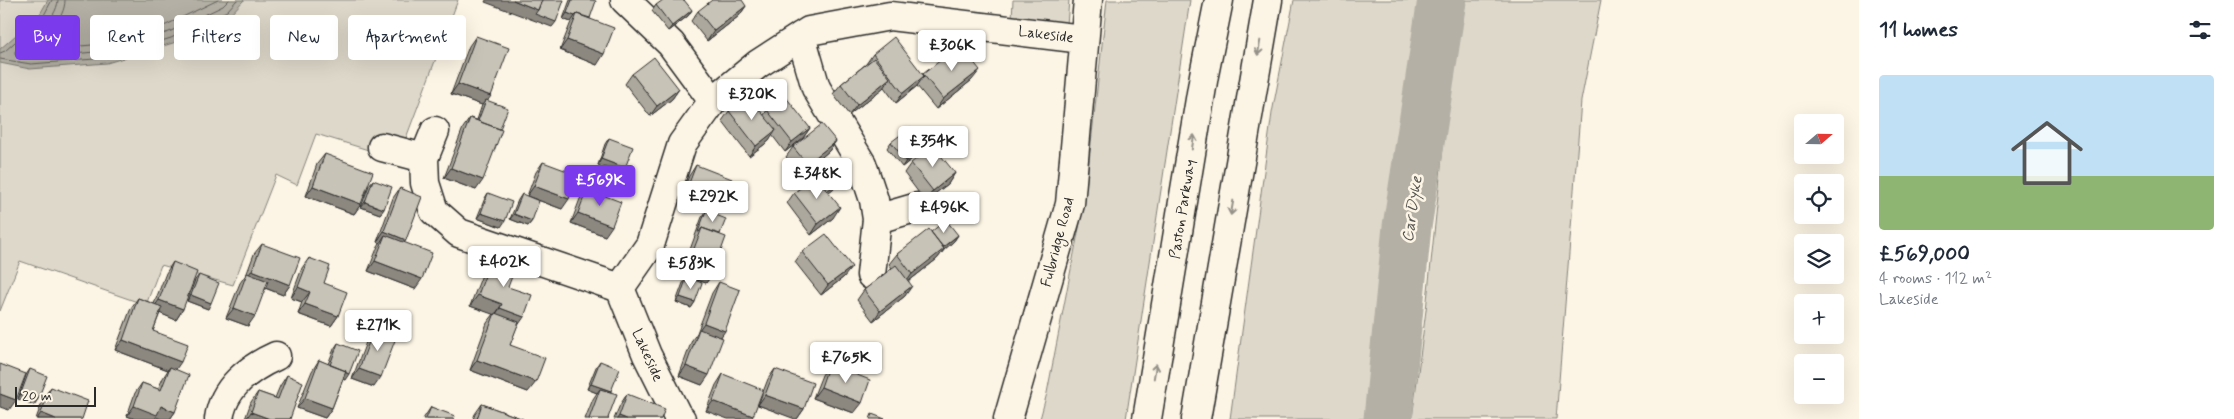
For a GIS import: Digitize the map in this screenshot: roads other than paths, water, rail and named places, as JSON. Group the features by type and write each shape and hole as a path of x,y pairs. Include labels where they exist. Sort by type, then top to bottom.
{"main road":[{"path":"625,0 671,44 713,101"},
{"name":"Fulbridge Road","path":"1008,419 1070,204 1083,39 1088,0"},
{"name":"Paston Parkway","path":"1147,419 1219,0"},
{"path":"1196,419 1268,0"},
{"name":"Lakeside","path":"681,419 677,415 647,355 620,288 650,246 682,144 713,101 758,64 808,31 890,8 1083,39"},
{"path":"801,36 816,88 862,164 874,200 877,219 871,275"},
{"path":"435,131 424,158 424,183 434,211 459,233 620,288"},
{"path":"382,147 424,158"},
{"path":"877,219 918,207"},
{"path":"219,419 220,406 234,384 256,365 276,356"}],"water":[{"path":"48,0 244,0 230,15 174,15 174,43 164,46 164,15 90,15 90,60 117,60 107,63 30,69 0,63 0,49 15,36 15,60 80,60 80,15 39,15"}],"waterway":[{"name":"Car Dyke","path":"1388,419 1407,227 1442,0"}]}
